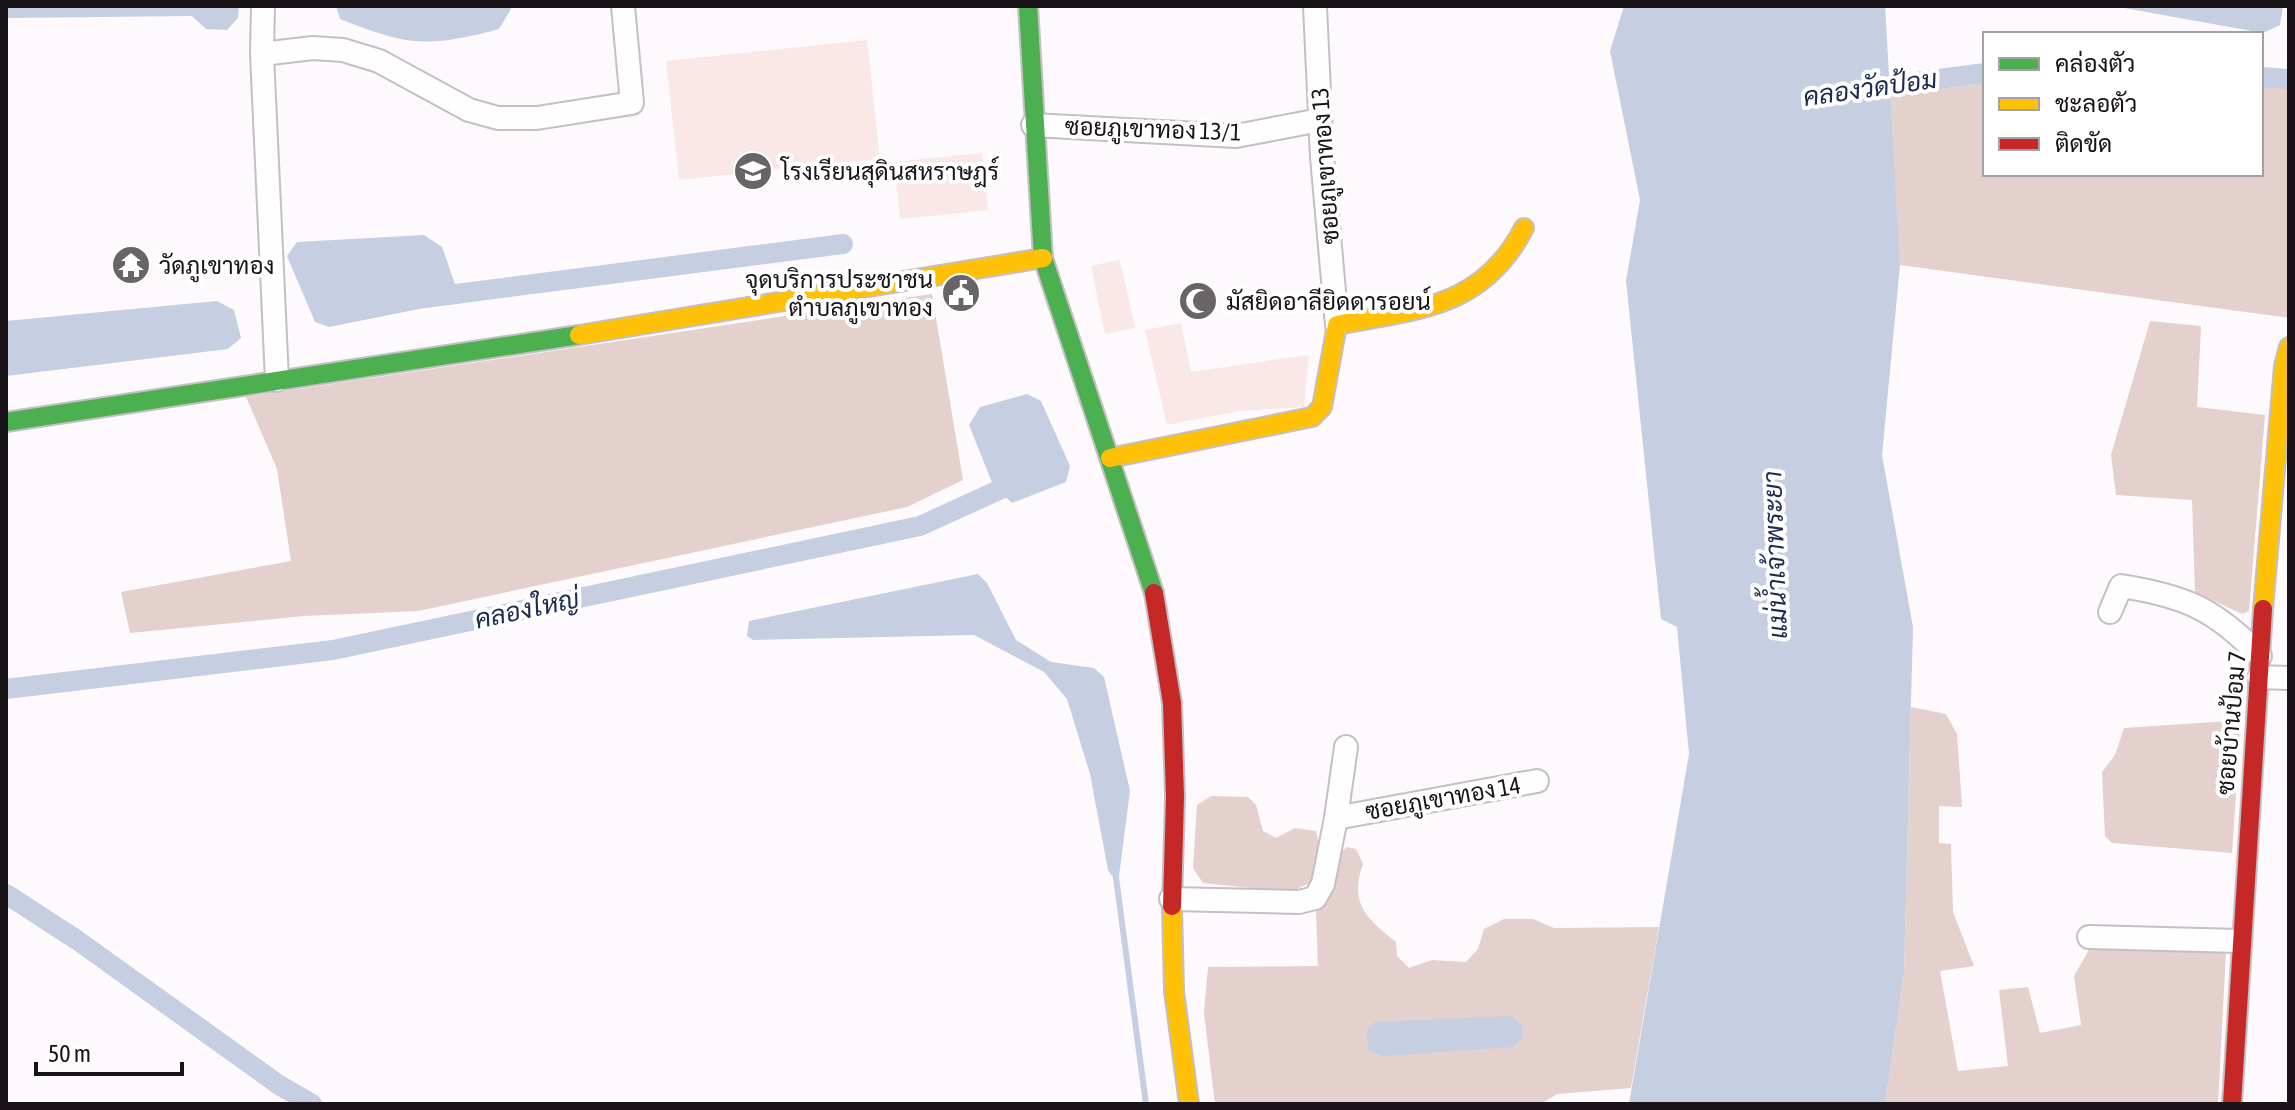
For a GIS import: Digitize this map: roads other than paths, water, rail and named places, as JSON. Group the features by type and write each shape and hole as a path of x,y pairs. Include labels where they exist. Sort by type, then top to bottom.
{"street":[{"path":"263,6 262,54 277,380"},
{"path":"262,54 313,48 343,50 379,61 484,114 498,118 566,115 632,103 623,6"},
{"path":"1028,6 1043,258 1152,579 1172,703 1174,991 1189,1104"},
{"name":"ซอยภูเขาทอง 13","path":"1315,6 1320,120 1337,325"},
{"name":"ซอยภูเขาทอง 13/1","path":"1033,125 1236,136 1320,120"},
{"path":"1110,458 1312,417 1322,407 1337,325 1455,299 1477,289 1515,252 1524,228"},
{"path":"6,422 733,311 1043,258"},
{"name":"ซอยบ้านป้อม 7","path":"2232,1104 2254,711 2284,366 2289,347"},
{"path":"2110,612 2121,586 2181,597 2232,627 2260,667 2289,678"},
{"path":"1336,818 1346,747"},
{"name":"ซอยภูเขาทอง 14","path":"1171,899 1299,902 1315,898 1323,884 1336,818 1537,781"},
{"path":"2089,937 2239,941"}],"water":[{"path":"6,6 239,6 238,18 227,30 206,29 192,16 6,18"},
{"path":"336,6 511,6 511,9 499,29 454,39 418,41 384,35 340,19"},
{"name":"แม่น้ำเจ้าพระยา","path":"1624,6 1885,6 1900,265 1882,455 1913,627 1904,973 1885,1104 1629,1104 1689,754 1677,627 1661,619 1626,281 1640,200 1610,51"},
{"path":"2113,6 2283,6 2280,25 2263,33"},
{"path":"424,235 442,247 456,287 449,303 329,327 315,322 287,256 297,242"},
{"path":"217,301 234,310 241,338 228,349 6,376 6,321"},
{"path":"1027,394 1041,401 1070,466 1066,482 1012,503 993,485 969,425 980,407"},
{"path":"978,574 987,583 1016,640 1051,662 1094,668 1104,677 1130,791 1119,876 1112,876 1108,870 1090,774 1067,699 1044,672 974,635 753,640 747,636 749,621"},
{"path":"1511,1016 1521,1025 1523,1037 1514,1047 1381,1056 1368,1049 1367,1030 1375,1022"}],"waterway":[{"name":"คลองวัดป้อม","path":"1863,89 1983,73"},
{"name":"คลองวัดป้อม","path":"2263,77 2289,79"},
{"path":"425,298 843,244"},
{"name":"คลองใหญ่","path":"6,689 333,650 920,526 1023,479"},
{"path":"1115,870 1146,1104"},
{"path":"6,894 77,940 279,1085 312,1104"}],"place":[{"name":"โรงเรียนสุดินสหราษฎร์","path":"753,171"},
{"name":"วัดภูเขาทอง","path":"131,265"},
{"name":"จุดบริการประชาชน ตำบลภูเขาทอง","path":"961,293"},
{"name":"มัสยิดอาลียิดดารอยน์","path":"1198,301"}]}
